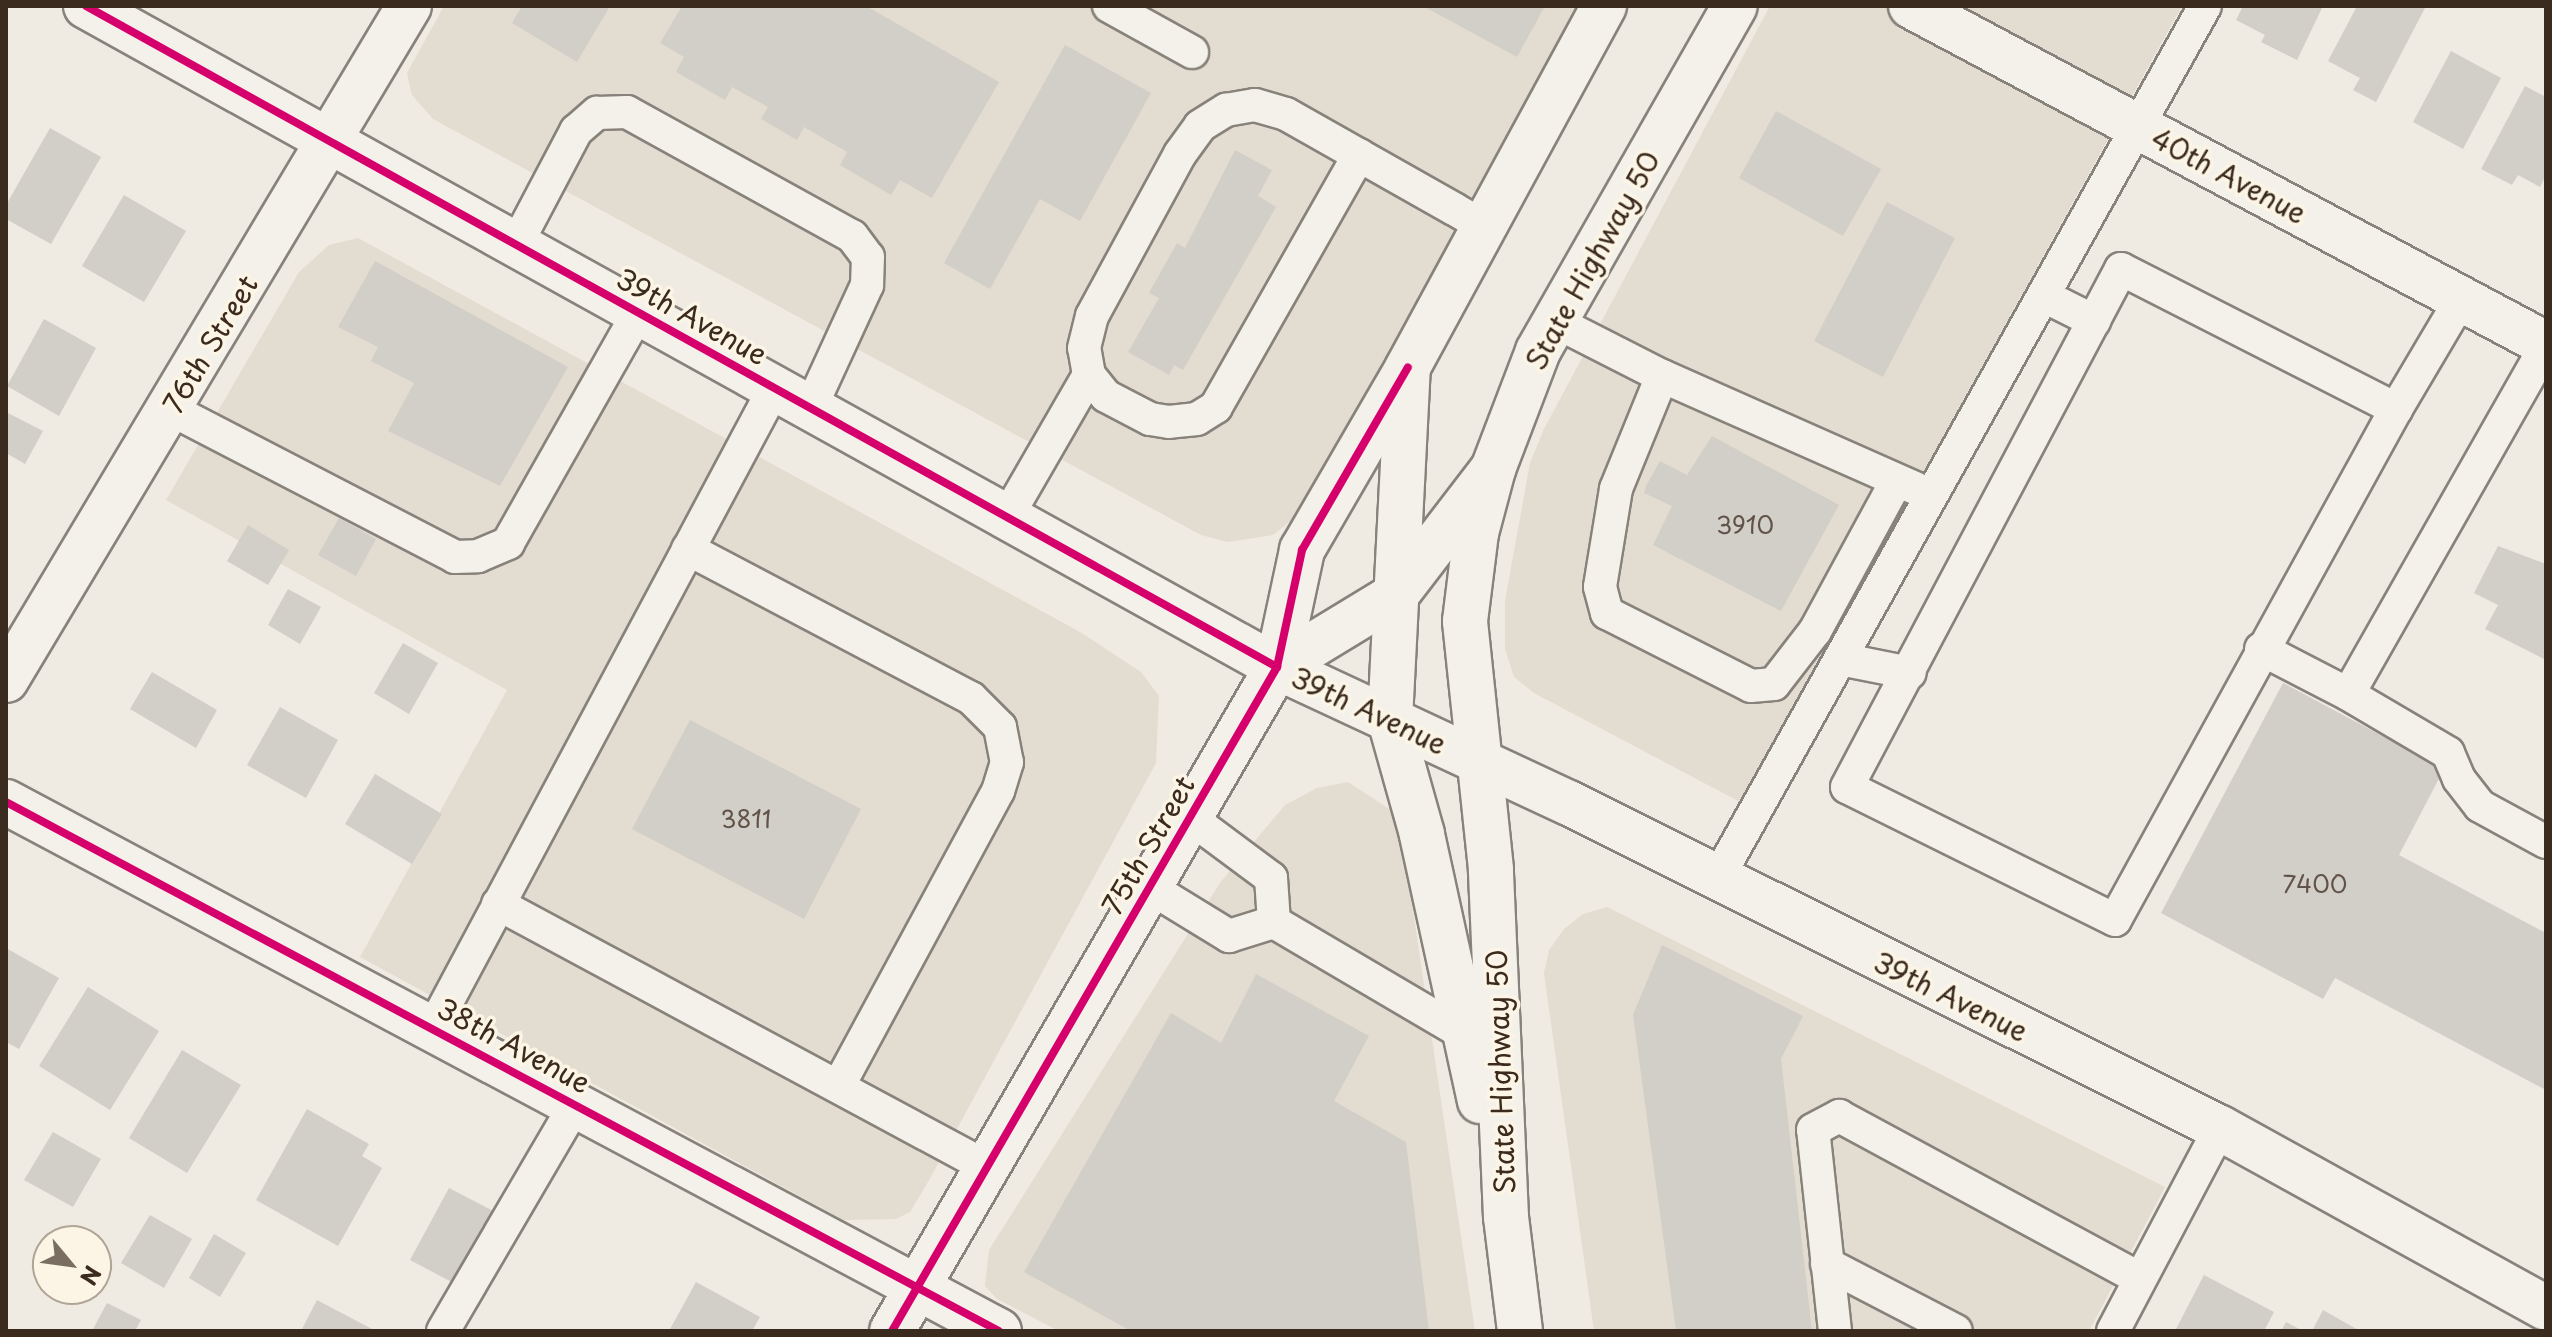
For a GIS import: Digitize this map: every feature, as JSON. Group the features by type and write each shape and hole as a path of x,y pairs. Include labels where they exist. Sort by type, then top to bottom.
{"main road":[{"name":"39th Avenue","path":"86,6 333,140 1277,667 1476,759 1716,881 2220,1128 2546,1308"},
{"name":"76th Street","path":"6,680 333,140 409,6"},
{"name":"State Highway 50","path":"1506,1217 1422,834 1390,720 1408,367 1604,6"},
{"name":"State Highway 50","path":"1506,1217 1491,869 1476,759 1465,621 1476,533 1493,469 1554,321 1735,6"},
{"name":"40th Avenue","path":"1911,6 2546,345"},
{"name":"75th Street","path":"892,1331 1277,667 1302,550 1408,367"},
{"name":"75th Street","path":"1277,667 1397,594 1493,469"},
{"name":"38th Avenue","path":"6,802 918,1285 999,1331"},
{"path":"1506,1217 1520,1331"}],"lane":[{"path":"1109,6 1192,52"},
{"path":"1716,881 2205,6"},
{"path":"1359,155 1216,407 1197,419 1150,419 1106,396 1089,375 1084,348 1092,316 1200,126 1226,110 1255,105 1286,114 1359,155 1484,226"},
{"path":"433,1028 688,549 867,285 868,257 852,236 627,112 597,113 576,131 517,243"},
{"path":"2396,409 2121,269 1847,787 2115,920 2261,649 2461,299"},
{"path":"2044,296 2094,321"},
{"path":"170,409 455,557 478,556 508,543 639,311"},
{"path":"1554,321 1662,376 1896,482 1933,493"},
{"path":"2348,694 2546,345"},
{"path":"1007,517 1089,375"},
{"path":"1662,376 1616,489 1600,587 1607,613 1751,686 1774,684 1815,705"},
{"path":"1774,684 1815,631 1896,482"},
{"path":"688,549 971,698 1000,727 1007,762 998,791 839,1085"},
{"path":"2261,649 2348,694 2448,753 2459,779 2480,806 2546,842"},
{"path":"1840,659 1910,673"},
{"path":"1189,817 1271,878 1274,922"},
{"path":"1149,887 1229,936 1274,922 1466,1035"},
{"path":"498,904 987,1167"},
{"path":"443,1331 576,1103"},
{"path":"1835,1331 1813,1130 1839,1116 2140,1279"},
{"path":"2113,1331 2220,1128"},
{"path":"1827,1264 1956,1331"}],"shaded area":[{"path":"444,6 1580,6 1304,510 1273,535 1228,542 1201,535 433,119 412,95 407,73"},
{"path":"1770,6 2182,6 1740,802 1534,693 1514,677 1505,649 1505,601 1530,463 1544,429"},
{"path":"358,238 1080,632 1141,672 1159,696 1156,763 910,1212 896,1219 844,1220 360,957 507,690 166,500 299,272 329,245"},
{"path":"1348,782 1391,810 1401,829 1475,1331 1059,1331 997,1299 985,1286 989,1250 1220,883 1285,805 1317,788"},
{"path":"1607,907 2165,1187 2089,1331 1594,1331 1544,973 1549,950 1564,929 1583,914"}],"building":[{"path":"522,6 610,6 577,62 512,23"},
{"path":"682,6 866,6 999,82 932,198 900,180 891,195 840,165 847,152 804,127 797,140 761,119 768,107 732,87 725,100 676,72 684,57 660,43"},
{"path":"1423,6 1545,6 1517,57"},
{"path":"2243,6 2323,6 2297,60 2261,42 2265,35 2236,20"},
{"path":"2357,6 2426,6 2376,102 2353,90 2360,78 2328,61"},
{"path":"1065,45 1151,93 1080,221 1040,199 990,289 944,263"},
{"path":"2451,51 2501,78 2463,149 2413,122"},
{"path":"2525,86 2546,97 2546,175 2540,187 2518,175 2512,185 2481,169"},
{"path":"1776,111 1881,169 1843,236 1739,178"},
{"path":"50,128 101,157 51,244 6,219 6,205"},
{"path":"1235,150 1272,170 1258,196 1276,207 1183,370 1174,365 1169,375 1128,352 1159,298 1149,293 1177,243 1185,248"},
{"path":"124,195 186,231 144,302 82,266"},
{"path":"1887,202 1955,238 1883,377 1814,341"},
{"path":"375,261 568,367 500,486 388,431 414,383 371,361 378,347 338,327"},
{"path":"44,319 96,348 59,416 7,386"},
{"path":"6,412 43,431 25,464 6,453"},
{"path":"1712,436 1839,505 1781,611 1653,545 1672,506 1644,493 1646,486 1660,461 1687,475"},
{"path":"339,518 376,539 356,576 318,555"},
{"path":"248,525 289,550 268,585 227,561"},
{"path":"2498,546 2546,564 2546,660 2485,629 2498,605 2474,593"},
{"path":"288,589 321,607 300,644 268,625"},
{"path":"403,643 438,663 409,714 374,693"},
{"path":"152,672 217,710 196,748 130,709"},
{"path":"2283,683 2444,769 2399,855 2546,933 2546,1090 2335,978 2323,999 2161,913"},
{"path":"280,707 338,740 306,798 247,765"},
{"path":"690,720 861,809 804,919 632,829"},
{"path":"375,774 442,814 412,864 345,824"},
{"path":"1662,945 1803,1016 1781,1059 1812,1331 1676,1331 1633,1015"},
{"path":"6,948 59,978 19,1049 6,1042"},
{"path":"1256,974 1369,1036 1334,1101 1406,1142 1429,1331 1131,1331 1024,1272 1171,1013 1221,1043"},
{"path":"88,987 159,1031 110,1110 39,1066"},
{"path":"182,1050 241,1085 187,1173 129,1138"},
{"path":"307,1109 369,1144 362,1156 382,1168 338,1246 256,1200"},
{"path":"53,1132 101,1159 73,1207 24,1180"},
{"path":"449,1188 501,1215 463,1288 410,1260"},
{"path":"150,1215 192,1239 164,1288 121,1263"},
{"path":"214,1234 246,1253 220,1297 189,1278"},
{"path":"2204,1275 2274,1312 2264,1331 2175,1331"},
{"path":"696,1282 760,1317 752,1331 669,1331"},
{"path":"317,1300 372,1329 371,1331 301,1331"},
{"path":"106,1305 141,1320 135,1331 92,1331"},
{"path":"2323,1310 2360,1331 2312,1331"},
{"path":"2286,1322 2303,1331 2281,1331"}],"cycle path":[{"path":"86,6 1277,667"},
{"path":"892,1331 1277,667 1302,550 1408,367"},
{"path":"6,802 999,1331"}]}
